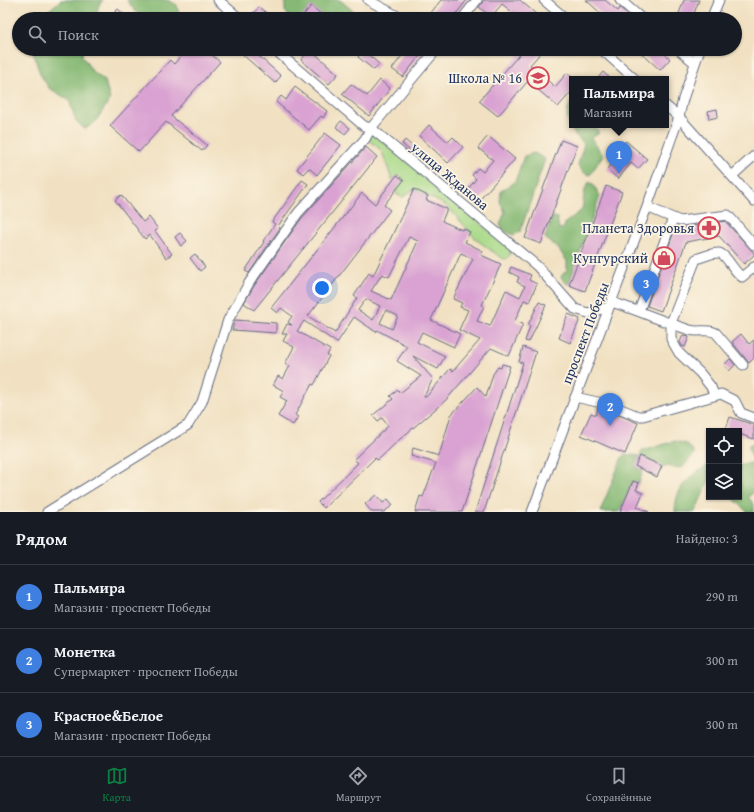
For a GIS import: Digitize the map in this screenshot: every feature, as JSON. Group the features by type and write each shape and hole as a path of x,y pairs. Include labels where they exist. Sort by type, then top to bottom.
{"street":[{"path":"218,0 232,12"},
{"path":"368,0 390,12"},
{"path":"468,12 477,0"},
{"path":"544,0 558,12"},
{"path":"620,0 634,12"},
{"path":"714,12 719,0"},
{"name":"улица Жданова","path":"282,56 364,126 371,128 537,266 576,309 588,313 610,304"},
{"path":"48,512 188,425 202,402 228,320 249,283 298,213 364,139 371,128 431,56"},
{"path":"609,56 632,76"},
{"path":"686,56 694,63"},
{"name":"проспект Победы","path":"532,512 647,207 679,117 683,99 697,56"},
{"path":"669,109 679,117 754,201"},
{"path":"732,176 754,156"},
{"path":"647,207 680,221 728,215 754,245"},
{"path":"639,310 674,218"},
{"path":"714,395 711,387 700,373 679,353 671,339 671,323 696,259 718,253 722,254 742,277 754,267"},
{"path":"610,304 639,310 692,331 702,332 711,330 716,333 743,365"},
{"path":"575,397 611,404 638,416 643,416 722,394 735,401 741,413 754,418"}],"green space":[{"path":"61,0 103,0 99,5 97,12 46,12"},
{"path":"127,0 167,0 177,5 178,12 136,12"},
{"path":"285,0 340,0 354,12 318,12 311,6 306,12 285,11"},
{"path":"34,56 82,56 92,71 105,81 110,100 95,122 85,129 76,121 69,100 49,88 40,74"},
{"path":"569,107 569,124 568,118 567,113"},
{"path":"596,128 598,131 598,134 591,138 603,155 590,175 583,172 578,165 584,144 572,129"},
{"path":"374,134 510,248 510,255 506,259 503,259 477,240 447,206 414,189 403,197 397,195 396,189 403,180 397,175 392,180 382,151 369,140 369,135"},
{"path":"534,153 545,159 520,232 513,235 503,230 500,225 505,212 500,202 501,191 515,182 524,156"},
{"path":"589,182 593,184 600,196 568,285 561,276 567,270 567,261 557,247 545,238 553,216 557,218 559,229 564,228 565,223 582,210 585,189"},
{"path":"675,441 687,444 695,453 682,468 662,466 640,456 642,451"},
{"path":"754,444 754,462 748,446"},
{"path":"625,454 640,456 635,466 643,470 639,483 633,481 620,512 600,512 622,457"},
{"path":"754,462 754,492 748,497 754,504 754,512 747,512 735,500 742,500 742,465"},
{"path":"706,467 706,487 695,512 675,512 677,496 684,484 693,475"}],"building":[{"path":"441,0 467,0 458,12 432,12"},
{"path":"484,0 520,0 534,12 512,12 502,4 495,12 485,12 479,7"},
{"path":"586,0 605,0 618,11 620,8 625,12 599,12"},
{"path":"684,0 699,0 695,12 680,12"},
{"path":"311,6 318,12 306,12"},
{"path":"259,7 265,12 254,12"},
{"path":"181,56 213,56 220,62 171,116 207,145 202,151 166,122 139,152 110,126 170,60 174,64"},
{"path":"244,56 259,56 281,76 275,83"},
{"path":"304,56 318,56 338,74 329,84 301,60"},
{"path":"370,56 379,64 374,70 358,57"},
{"path":"402,56 420,56 403,77 392,69"},
{"path":"518,56 538,56 530,65 555,87 567,73 571,76 569,76 569,94 558,107 528,81 498,116 479,101"},
{"path":"645,56 667,56 670,59 660,70"},
{"path":"603,72 608,76 600,76"},
{"path":"380,80 390,89 369,116 342,94 351,84 367,96"},
{"path":"295,87 327,111 323,118 321,116 309,130 276,102 281,96 286,100"},
{"path":"717,109 718,117 709,119 708,111"},
{"path":"341,121 350,128 345,134 336,127"},
{"path":"429,125 448,142 453,137 463,147 448,163 419,136"},
{"path":"325,133 341,145 317,175 309,168 303,174 297,169"},
{"path":"488,136 515,159 477,203 465,193 476,179 472,175 478,168 483,172 493,160 478,148"},
{"path":"405,140 421,154 418,158 402,144"},
{"path":"561,140 577,146 541,244 525,238"},
{"path":"626,141 647,159 638,169 631,163 618,179 607,169 615,160 613,158 617,151"},
{"path":"366,147 377,157 254,310 244,303 254,286 301,219"},
{"path":"397,175 404,180 384,205 390,210 308,316 335,333 357,298 354,296 369,273 373,276 414,189 428,196 426,200 447,209 442,221 470,232 465,242 483,251 481,255 501,264 482,305 484,306 477,321 490,326 506,290 520,297 525,286 517,282 519,277 509,272 511,267 531,275 529,280 537,284 529,302 524,300 515,321 523,324 509,356 491,348 446,400 378,460 375,458 324,508 318,502 358,463 354,459 388,426 382,418 378,421 373,415 393,399 390,396 398,390 400,393 421,376 397,361 407,346 377,330 376,332 354,317 337,343 304,321 297,331 330,350 327,355 329,356 314,385 312,384 295,415 298,417 293,425 278,416 287,401 280,397 284,391 273,385 278,376 283,379 290,366 285,364 294,347 283,341 287,334 282,334 287,324 292,325 288,322 292,316 281,308 277,313 271,308 362,193 375,204","holes":["409,237 418,241 391,300 371,291 382,274 389,277","461,253 473,259 453,299 462,303 460,307 468,310 459,330 480,340 453,371 450,369 426,397 424,396 433,379 413,356 438,369 445,356 417,342 422,332 454,347 460,334 431,320","366,299 380,306 373,320 358,310","386,310 398,316 392,329 380,323"]},
{"path":"302,180 308,184 278,226 280,228 249,273 245,271 275,224 272,222"},
{"path":"606,186 622,192 585,291 569,285"},
{"path":"121,195 143,222 149,217 158,229 155,231 172,254 166,258 150,235 145,239 115,200"},
{"path":"725,221 754,253 754,255 744,264 719,236 686,242 661,311 647,306 675,229"},
{"path":"180,233 187,241 181,246 175,237"},
{"path":"195,254 205,267 200,271 190,258"},
{"path":"539,302 546,305 529,342 525,341 530,326 528,325"},
{"path":"568,314 580,319 570,343 559,338"},
{"path":"235,320 276,323 276,333 232,330"},
{"path":"741,334 749,344 754,340 754,358 749,363 732,342"},
{"path":"683,335 689,337 685,347 682,346 680,342"},
{"path":"523,347 536,352 484,512 475,512 523,363 519,362"},
{"path":"730,359 735,365 729,371 724,365"},
{"path":"502,364 510,366 462,512 415,512 420,496 423,497 436,463 411,456 413,448 439,456 451,415 477,387 486,397 493,374 498,367 501,368"},
{"path":"598,408 638,423 625,454 581,435 591,413 596,415"},
{"path":"730,417 754,425 754,439 742,435 742,428 726,428"},
{"path":"640,456 662,466 657,477 635,466"},
{"path":"633,481 639,483 636,490 643,493 637,507 649,512 620,512"},
{"path":"376,495 383,503 388,499 393,505 384,512 372,512 365,504"}],"place":[{"name":"Школа № 16","path":"538,78"},
{"name":"Пальмира","path":"619,174"},
{"name":"Планета Здоровья","path":"709,228"},
{"name":"Кунгурский","path":"664,258"},
{"name":"Красное&Белое","path":"646,303"},
{"name":"Монетка","path":"610,426"}]}
